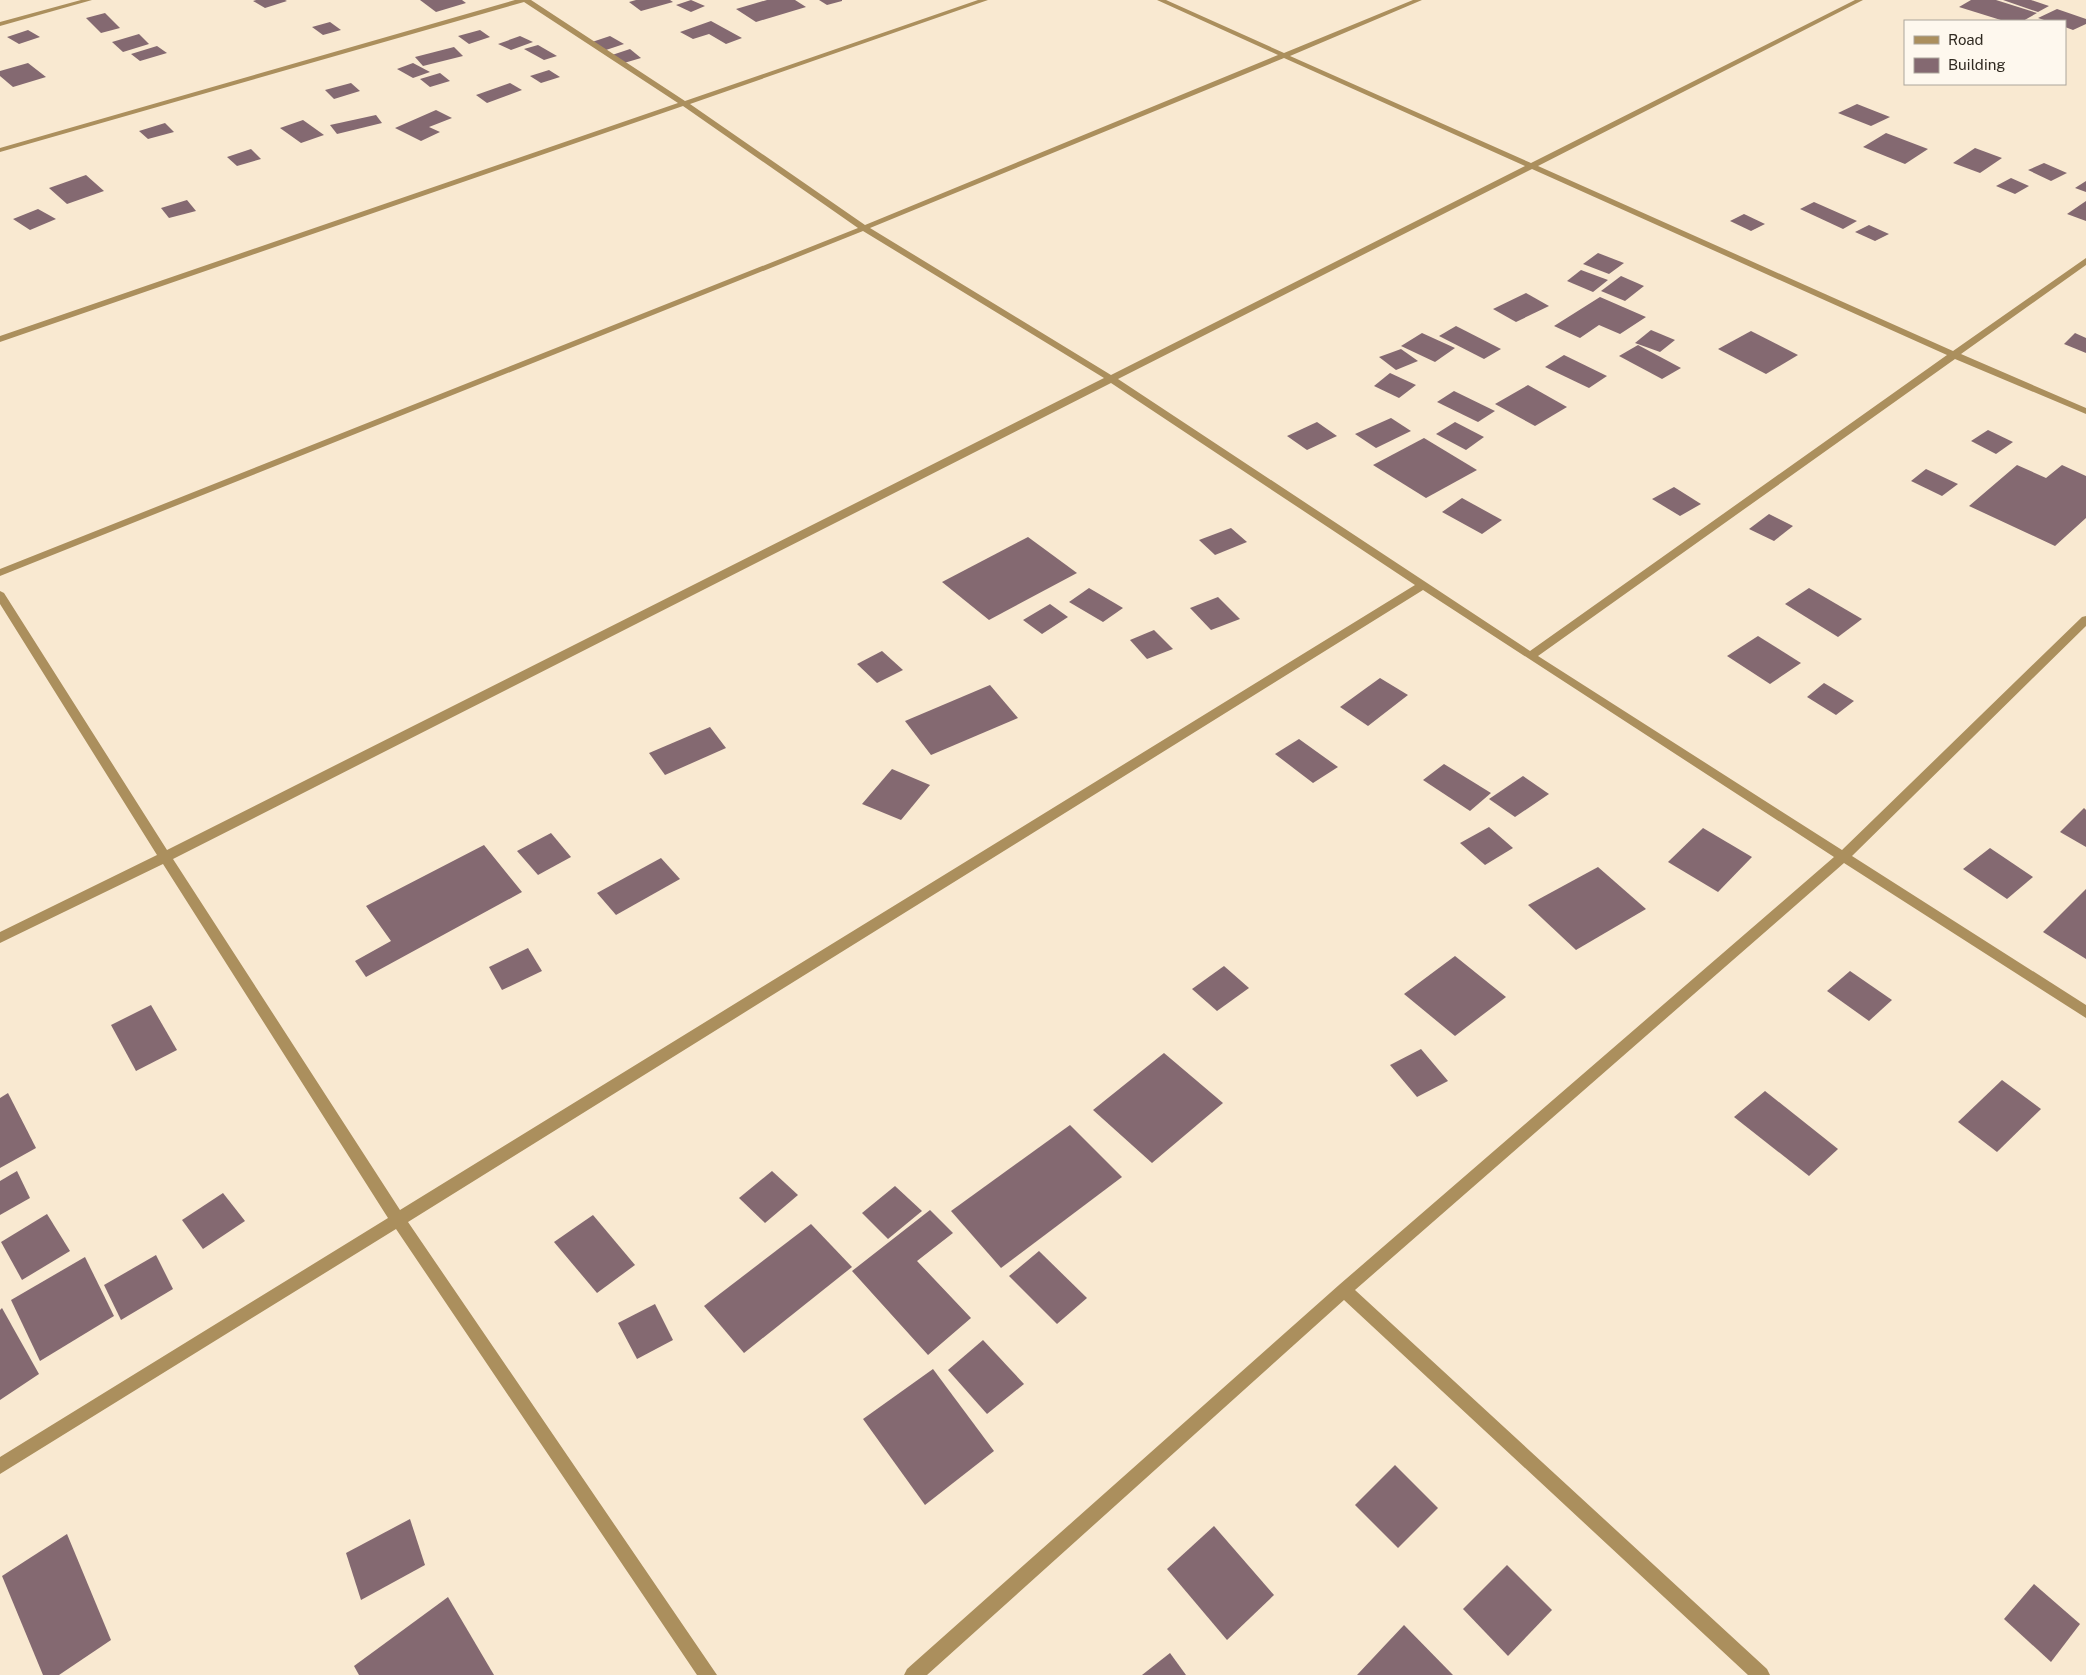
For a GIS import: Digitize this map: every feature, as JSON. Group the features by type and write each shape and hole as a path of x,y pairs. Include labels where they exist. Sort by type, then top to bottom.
{"street":[{"path":"0,24 89,0"},
{"path":"0,150 525,0 685,104 864,228 1111,378 1530,656 2086,1012"},
{"path":"0,339 985,0"},
{"path":"1160,0 1954,355 2086,411"},
{"path":"0,573 864,228 1419,0"},
{"path":"0,938 165,857 1860,0"},
{"path":"1530,656 2086,261"},
{"path":"0,1466 1423,585"},
{"path":"0,595 165,857 398,1220 708,1675"},
{"path":"912,1675 1344,1290 1844,856 2086,620"},
{"path":"1344,1290 1761,1675"}],"building":[{"path":"420,0 462,0 466,3 436,12"},
{"path":"636,0 670,0 673,2 641,11 629,2"},
{"path":"691,0 705,6 691,12 676,5"},
{"path":"767,0 795,0 806,7 756,22 736,9"},
{"path":"819,0 842,0 842,1 827,5"},
{"path":"1971,0 1996,0 2037,13 2025,20 2001,20 1959,7"},
{"path":"2003,0 2031,0 2049,6 2038,12"},
{"path":"253,1 287,1 265,8"},
{"path":"2057,9 2086,19 2086,24 2073,30 2066,27 2066,20 2044,20 2038,18"},
{"path":"105,13 120,28 101,33 86,18"},
{"path":"711,21 742,38 726,44 709,34 693,39 680,32"},
{"path":"330,22 341,30 323,35 312,27"},
{"path":"28,30 40,37 19,44 7,37"},
{"path":"480,30 490,37 469,44 458,36"},
{"path":"139,34 149,44 123,52 112,42"},
{"path":"520,36 533,42 511,50 498,44"},
{"path":"610,36 624,44 606,50 592,42"},
{"path":"538,45 557,56 544,60 524,49"},
{"path":"157,46 167,53 140,61 131,54"},
{"path":"454,47 463,56 423,66 415,57"},
{"path":"630,49 641,58 624,63 612,55"},
{"path":"28,63 46,77 13,87 0,76 0,71"},
{"path":"413,63 430,72 413,78 397,69"},
{"path":"549,70 560,77 541,83 530,76"},
{"path":"440,73 450,81 430,87 420,79"},
{"path":"351,83 360,91 334,99 325,90"},
{"path":"510,83 522,90 487,103 476,95"},
{"path":"1857,104 1890,117 1871,126 1838,113"},
{"path":"436,110 452,118 429,127 440,132 421,141 395,128"},
{"path":"376,115 382,123 337,134 330,125"},
{"path":"303,120 324,135 301,143 280,128"},
{"path":"165,123 174,132 148,139 139,131"},
{"path":"1886,133 1928,149 1905,164 1863,147"},
{"path":"1975,148 2002,158 1980,173 1953,163"},
{"path":"251,149 261,159 237,166 227,157"},
{"path":"2044,163 2067,173 2051,181 2028,170"},
{"path":"86,175 104,191 67,204 49,188"},
{"path":"2011,178 2029,186 2015,194 1996,186"},
{"path":"2086,181 2086,192 2075,188"},
{"path":"187,200 196,211 169,218 161,208"},
{"path":"2086,201 2086,221 2067,214"},
{"path":"1814,202 1857,221 1843,229 1800,209"},
{"path":"38,209 56,219 30,230 13,219"},
{"path":"1744,214 1765,224 1751,231 1730,221"},
{"path":"1869,225 1889,234 1875,241 1855,232"},
{"path":"1598,253 1624,263 1609,274 1583,264"},
{"path":"1581,270 1608,280 1593,292 1567,281"},
{"path":"1621,276 1644,286 1625,301 1601,291"},
{"path":"1526,293 1549,306 1516,322 1493,309"},
{"path":"1600,297 1646,317 1620,334 1599,325 1580,338 1554,326"},
{"path":"1456,326 1501,349 1484,359 1439,336"},
{"path":"1651,330 1675,340 1660,352 1635,343"},
{"path":"1751,331 1798,355 1766,374 1718,349"},
{"path":"1422,333 1455,348 1435,362 1401,346"},
{"path":"2075,333 2086,338 2086,353 2064,344"},
{"path":"1638,345 1681,368 1662,379 1619,356"},
{"path":"1401,349 1418,361 1396,370 1379,357"},
{"path":"1564,355 1607,376 1589,388 1545,367"},
{"path":"1390,373 1416,385 1399,398 1374,386"},
{"path":"1528,385 1567,407 1535,426 1495,404"},
{"path":"1454,391 1495,411 1478,422 1437,402"},
{"path":"1391,418 1411,431 1376,448 1355,434"},
{"path":"1317,422 1337,436 1307,450 1287,436"},
{"path":"1455,422 1484,437 1466,450 1436,434"},
{"path":"1988,430 2013,442 1996,454 1971,441"},
{"path":"1424,438 1477,470 1426,498 1373,465"},
{"path":"2017,465 2046,478 2062,465 2086,476 2086,518 2055,546 1969,506"},
{"path":"1926,469 1958,484 1942,496 1911,481"},
{"path":"1674,487 1701,504 1680,516 1652,499"},
{"path":"1462,498 1502,520 1482,534 1442,512"},
{"path":"1769,514 1793,526 1774,541 1749,529"},
{"path":"1231,528 1247,542 1215,555 1199,540"},
{"path":"1028,537 1077,573 989,620 942,582"},
{"path":"1089,588 1123,608 1103,622 1069,602"},
{"path":"1809,588 1862,619 1838,637 1785,604"},
{"path":"1218,597 1240,619 1211,630 1190,608"},
{"path":"1050,604 1068,617 1042,634 1023,620"},
{"path":"1154,630 1173,649 1147,659 1130,640"},
{"path":"1758,636 1801,663 1770,684 1727,656"},
{"path":"882,651 903,670 877,683 857,664"},
{"path":"1380,678 1408,695 1368,726 1340,707"},
{"path":"1824,683 1854,701 1836,715 1807,697"},
{"path":"990,685 1018,718 931,755 905,721"},
{"path":"710,727 726,748 665,775 649,753"},
{"path":"1299,739 1338,767 1313,783 1275,754"},
{"path":"1444,764 1491,793 1470,811 1423,780"},
{"path":"892,769 930,785 901,820 862,804"},
{"path":"1523,776 1549,794 1515,817 1489,799"},
{"path":"2084,808 2086,810 2086,847 2060,832"},
{"path":"1489,827 1513,848 1485,865 1460,843"},
{"path":"1703,828 1752,857 1718,892 1668,862"},
{"path":"551,833 571,857 538,875 517,851"},
{"path":"484,845 522,892 366,977 355,961 391,941 366,906"},
{"path":"1990,848 2033,877 2007,899 1963,869"},
{"path":"661,858 680,879 616,915 597,893"},
{"path":"1598,867 1646,909 1576,950 1528,905"},
{"path":"2086,889 2086,959 2043,932"},
{"path":"528,948 542,971 502,990 489,967"},
{"path":"1455,956 1506,997 1455,1036 1404,994"},
{"path":"1224,966 1249,988 1217,1011 1192,989"},
{"path":"1850,971 1892,1000 1869,1021 1827,991"},
{"path":"151,1005 177,1050 136,1071 111,1025"},
{"path":"1421,1049 1448,1081 1417,1097 1390,1065"},
{"path":"1164,1053 1223,1103 1152,1163 1093,1110"},
{"path":"2002,1080 2041,1109 1997,1152 1958,1122"},
{"path":"1765,1091 1838,1149 1809,1176 1734,1117"},
{"path":"8,1093 36,1148 0,1168 0,1098"},
{"path":"1070,1125 1122,1177 1001,1268 951,1211"},
{"path":"17,1171 30,1198 0,1215 0,1181"},
{"path":"772,1171 798,1195 765,1223 739,1198"},
{"path":"895,1186 922,1211 888,1239 862,1213"},
{"path":"223,1193 245,1221 203,1249 182,1220"},
{"path":"930,1210 953,1233 917,1261 971,1318 928,1355 852,1271"},
{"path":"47,1214 70,1251 22,1280 1,1242"},
{"path":"593,1215 635,1265 597,1293 554,1242"},
{"path":"811,1224 852,1267 744,1353 704,1306"},
{"path":"1039,1251 1087,1298 1057,1324 1009,1276"},
{"path":"156,1255 173,1289 121,1320 104,1285"},
{"path":"85,1257 114,1316 40,1361 11,1300"},
{"path":"655,1304 673,1340 637,1359 618,1323"},
{"path":"2,1308 39,1374 0,1400 0,1310"},
{"path":"983,1340 1024,1384 987,1414 948,1370"},
{"path":"933,1369 994,1451 925,1505 863,1419"},
{"path":"1395,1465 1438,1508 1398,1548 1355,1505"},
{"path":"410,1519 425,1565 361,1600 346,1553"},
{"path":"1214,1526 1274,1595 1227,1640 1167,1569"},
{"path":"67,1534 111,1640 59,1675 43,1675 2,1576"},
{"path":"1507,1565 1552,1610 1508,1656 1463,1609"},
{"path":"2034,1584 2080,1624 2051,1662 2004,1619"},
{"path":"448,1597 494,1675 359,1675 354,1666"},
{"path":"1404,1625 1453,1675 1357,1675"},
{"path":"1170,1653 1186,1675 1142,1675"}]}
